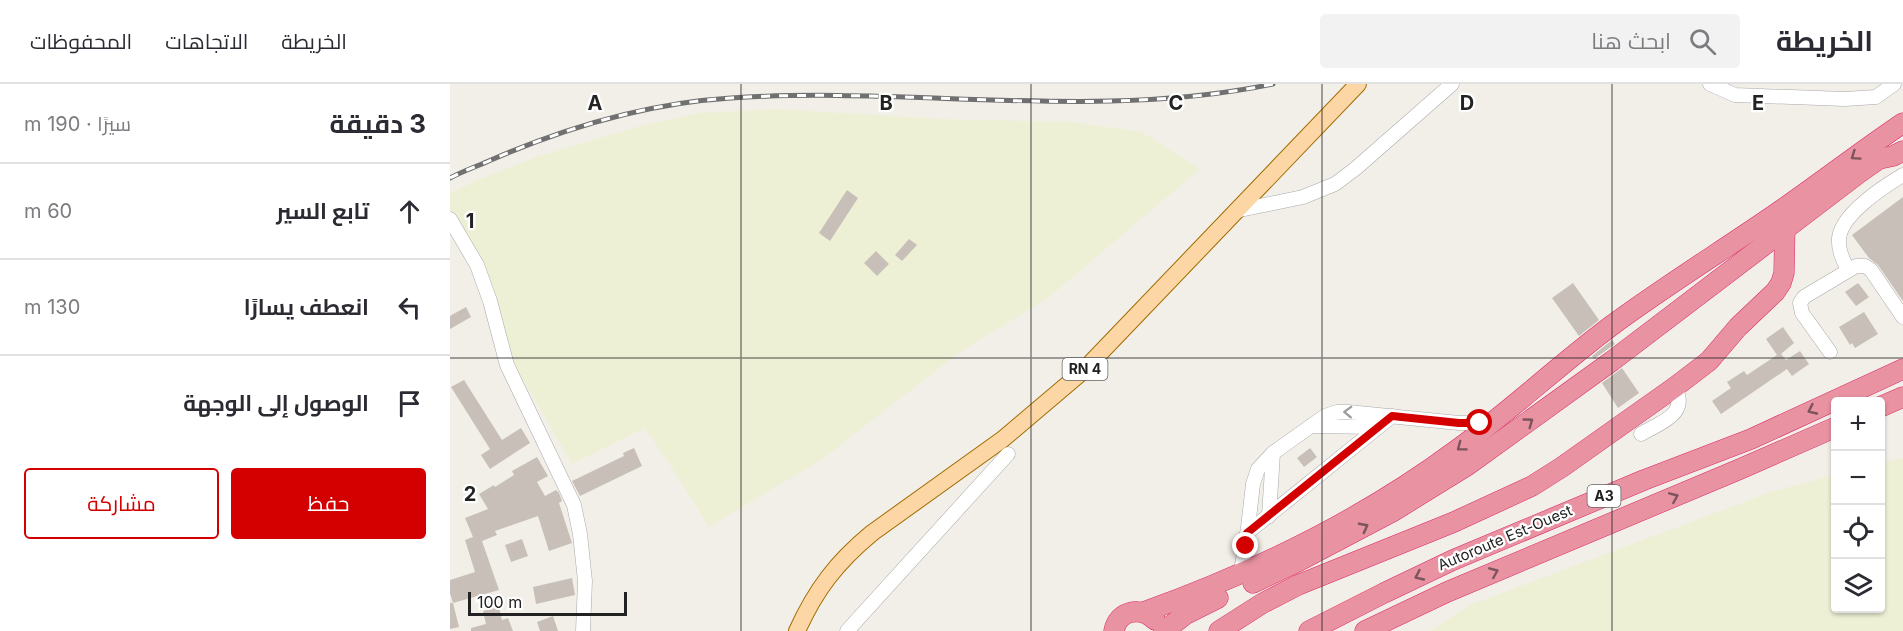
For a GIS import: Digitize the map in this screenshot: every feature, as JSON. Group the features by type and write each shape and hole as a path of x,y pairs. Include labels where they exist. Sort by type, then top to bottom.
{"highway":[{"path":"1144,612 1240,575 1294,549 1379,501 1459,448 1594,339 1661,289 1786,207 1903,123"},
{"path":"1164,631 1196,607 1289,566 1414,499 1468,465 1555,403 1903,143"},
{"path":"1879,159 1903,151"},
{"path":"1219,631 1245,613 1289,589 1437,529 1533,486 1562,468 1675,387 1709,361 1738,327 1775,292 1785,263 1786,207"},
{"name":"Autoroute Est-Ouest","path":"1309,631 1384,592 1453,560 1644,480 1751,439 1903,369"},
{"path":"1539,384 1555,403"},
{"path":"1885,405 1903,397"},
{"path":"1885,416 1903,411"},
{"name":"Autoroute Est-Ouest","path":"1365,631 1458,587 1831,429"},
{"path":"1111,629 1127,613 1138,611 1154,619 1159,631"}],"main road":[{"name":"RN 4","path":"797,631 819,588 852,549 1003,439 1068,385 1358,84"}],"street":[{"path":"1235,211 1303,197 1335,184 1452,84"},
{"path":"1710,84 1735,95 1845,99 1876,97 1894,84"},
{"path":"1848,270 1839,250 1839,238 1844,224 1876,195 1903,175"},
{"path":"450,219 477,265 490,301 507,365 574,505 585,581 583,631"},
{"path":"1830,352 1800,310 1800,303 1804,297 1848,270 1860,265 1872,270 1903,317"},
{"path":"1780,283 1804,297"},
{"path":"1641,434 1678,409 1680,398 1675,387"},
{"path":"1240,575 1256,473 1261,464 1273,453 1325,416 1337,412 1459,423 1490,423"},
{"path":"1247,533 1392,416"},
{"path":"1311,426 1377,427"},
{"path":"1269,516 1273,453"},
{"path":"847,631 1008,454"}],"green space":[{"path":"779,109 940,119 1071,122 1142,132 1200,169 1048,298 960,352 821,460 709,527 645,428 572,464 507,352 488,283 450,209 450,193 536,157 647,124 700,113"},
{"path":"1903,458 1903,631 1430,631 1472,604 1773,491 1831,476 1831,613 1885,613 1885,462"}],"building":[{"path":"847,190 858,198 830,241 819,233"},
{"path":"1903,197 1903,301 1878,265 1869,258 1852,235"},
{"path":"909,239 917,245 902,261 895,255"},
{"path":"876,251 889,264 877,276 864,263"},
{"path":"1573,283 1599,320 1579,336 1552,298"},
{"path":"1858,283 1869,297 1856,306 1845,292"},
{"path":"466,307 471,317 450,329 450,316"},
{"path":"1864,312 1878,334 1855,348 1852,343 1850,345 1839,327"},
{"path":"1783,327 1794,343 1781,354 1786,360 1800,351 1809,364 1792,376 1787,369 1721,414 1712,401 1731,388 1727,382 1744,371 1747,375 1777,355 1766,339"},
{"path":"1612,340 1615,344 1594,359 1592,356"},
{"path":"1622,368 1639,393 1618,408 1602,383"},
{"path":"464,380 502,440 521,428 530,443 490,469 481,455 490,449 451,387"},
{"path":"634,448 642,466 580,496 572,481 624,456 623,453"},
{"path":"1310,448 1317,457 1304,467 1297,458"},
{"path":"537,457 548,476 537,482 545,496 556,490 559,493 562,501 559,503 572,543 549,551 538,516 495,531 497,535 482,541 499,590 453,603 450,580 475,572 465,540 473,537 465,518 488,509 479,494 514,475 512,471"},
{"path":"522,539 528,556 511,562 505,545"},
{"path":"572,578 575,595 536,604 533,587"},
{"path":"450,603 453,603 459,627 450,629"},
{"path":"499,607 502,620 508,618 513,631 471,631 471,628 486,624 483,611"},
{"path":"553,616 558,631 540,631 537,622"}],"railway":[{"path":"450,178 520,148 579,127 639,111 700,101 799,95 1071,102 1206,95 1273,84"}],"route":[{"path":"1246,546 1247,533 1392,416 1480,423"}]}
